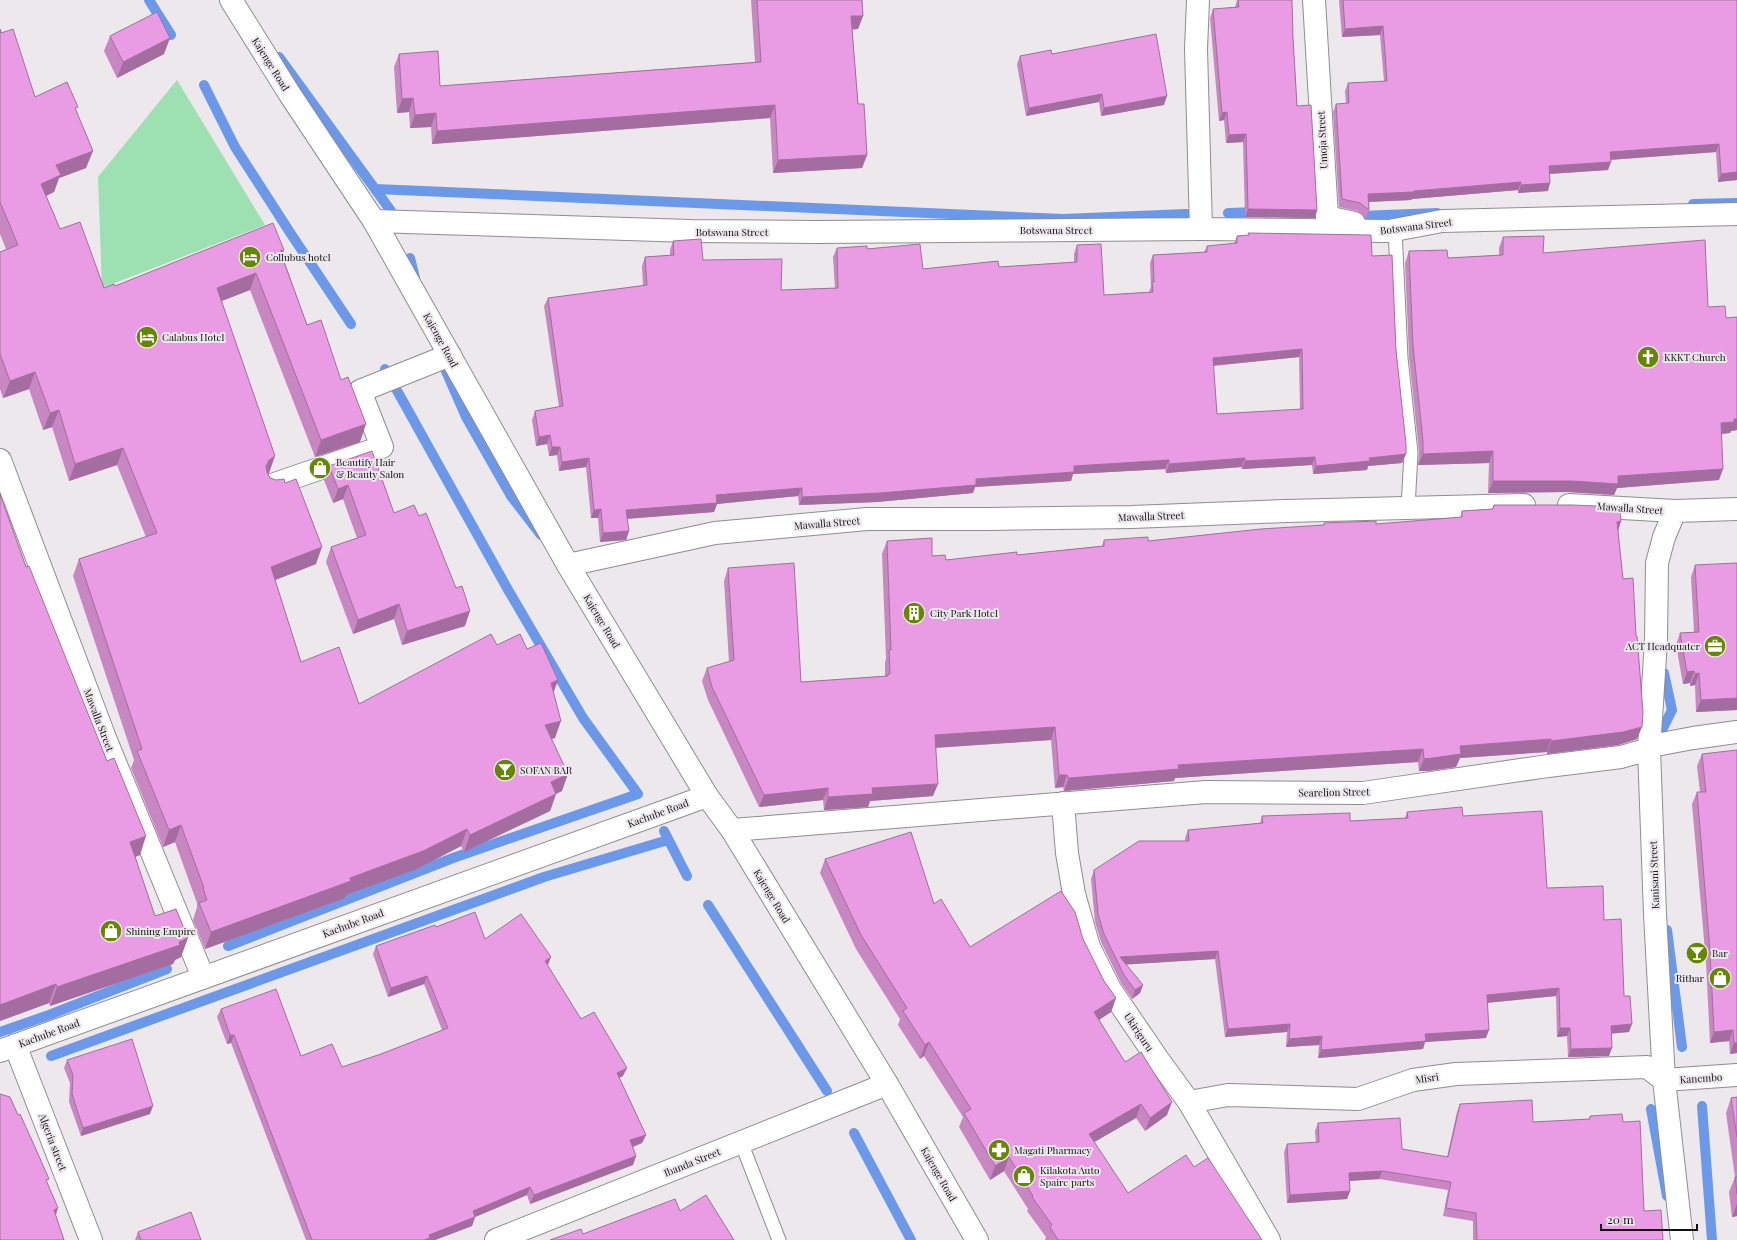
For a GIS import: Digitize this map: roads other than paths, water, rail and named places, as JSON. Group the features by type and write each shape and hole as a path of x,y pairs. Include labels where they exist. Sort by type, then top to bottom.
{"street":[{"name":"Kajenge Road","path":"231,0 374,221 568,564 707,796 732,830 887,1084 976,1240"},
{"path":"1198,0 1196,49 1201,229"},
{"name":"Umoja Street","path":"1314,0 1327,217 1392,230"},
{"name":"Botswana Street","path":"374,221 690,231 818,232 1201,229 1392,230 1442,221 1737,214"},
{"path":"272,485 382,447 360,391 450,355"},
{"name":"Mawalla Street","path":"0,460 105,738 203,977"},
{"name":"Mawalla Street","path":"568,564 715,533 867,519 989,520 1549,505 1675,511 1737,509"},
{"name":"Kanisani Street","path":"1675,511 1664,537 1657,563 1656,641 1650,749 1655,914 1664,1080 1682,1240"},
{"name":"Searelion Street","path":"732,830 1206,792 1363,793 1621,757 1650,749 1656,745 1692,738 1737,732"},
{"name":"Kachube Road","path":"8,1048 707,796"},
{"name":"Ukiriguru","path":"1063,803 1067,853 1074,894 1089,947 1110,989 1189,1102 1269,1240"},
{"name":"Algeria street","path":"8,1048 91,1240"},
{"name":"Misri","path":"1189,1102 1228,1095 1358,1099 1413,1080 1456,1074 1647,1067 1664,1080"},
{"name":"Kanembo","path":"1664,1080 1737,1075"},
{"name":"Ibanda Street","path":"496,1240 887,1084"}],"lane":[{"path":"1392,230 1401,358 1411,453 1408,508"},
{"path":"741,1142 779,1240"}],"waterway":[{"path":"149,0 171,35"},
{"path":"279,57 391,211"},
{"path":"204,85 235,147 351,324"},
{"path":"376,189 1063,219 1186,214"},
{"path":"1693,204 1737,203"},
{"path":"1228,213 1258,212"},
{"path":"1360,216 1437,213"},
{"path":"410,258 415,278"},
{"path":"442,362 466,417 511,496 541,535"},
{"path":"228,946 453,858 638,794 583,718 507,588 385,369"},
{"path":"1660,734 1672,710 1664,673"},
{"path":"664,831 687,876"},
{"path":"51,1056 544,877 668,840"},
{"path":"708,905 827,1091"},
{"path":"1667,930 1682,1047"},
{"path":"0,1032 49,1015 167,969"},
{"path":"1702,1106 1712,1240"},
{"path":"1651,1109 1667,1196"},
{"path":"854,1133 911,1240"}],"place":[{"name":"Collubus hotel","path":"250,257"},
{"name":"Calabus Hotel","path":"147,337"},
{"name":"KKKT Church","path":"1648,357"},
{"name":"Beautify Hair & Beauty Salon","path":"320,468"},
{"name":"City Park Hotel","path":"914,613"},
{"name":"ACT Headquater","path":"1715,646"},
{"name":"SOFAN BAR","path":"505,770"},
{"name":"Shining Empire","path":"111,931"},
{"name":"Bar","path":"1697,953"},
{"name":"Rithar","path":"1720,978"},
{"name":"Magati Pharmacy","path":"999,1150"},
{"name":"Kilakota Auto Spaire parts","path":"1024,1176"}]}
